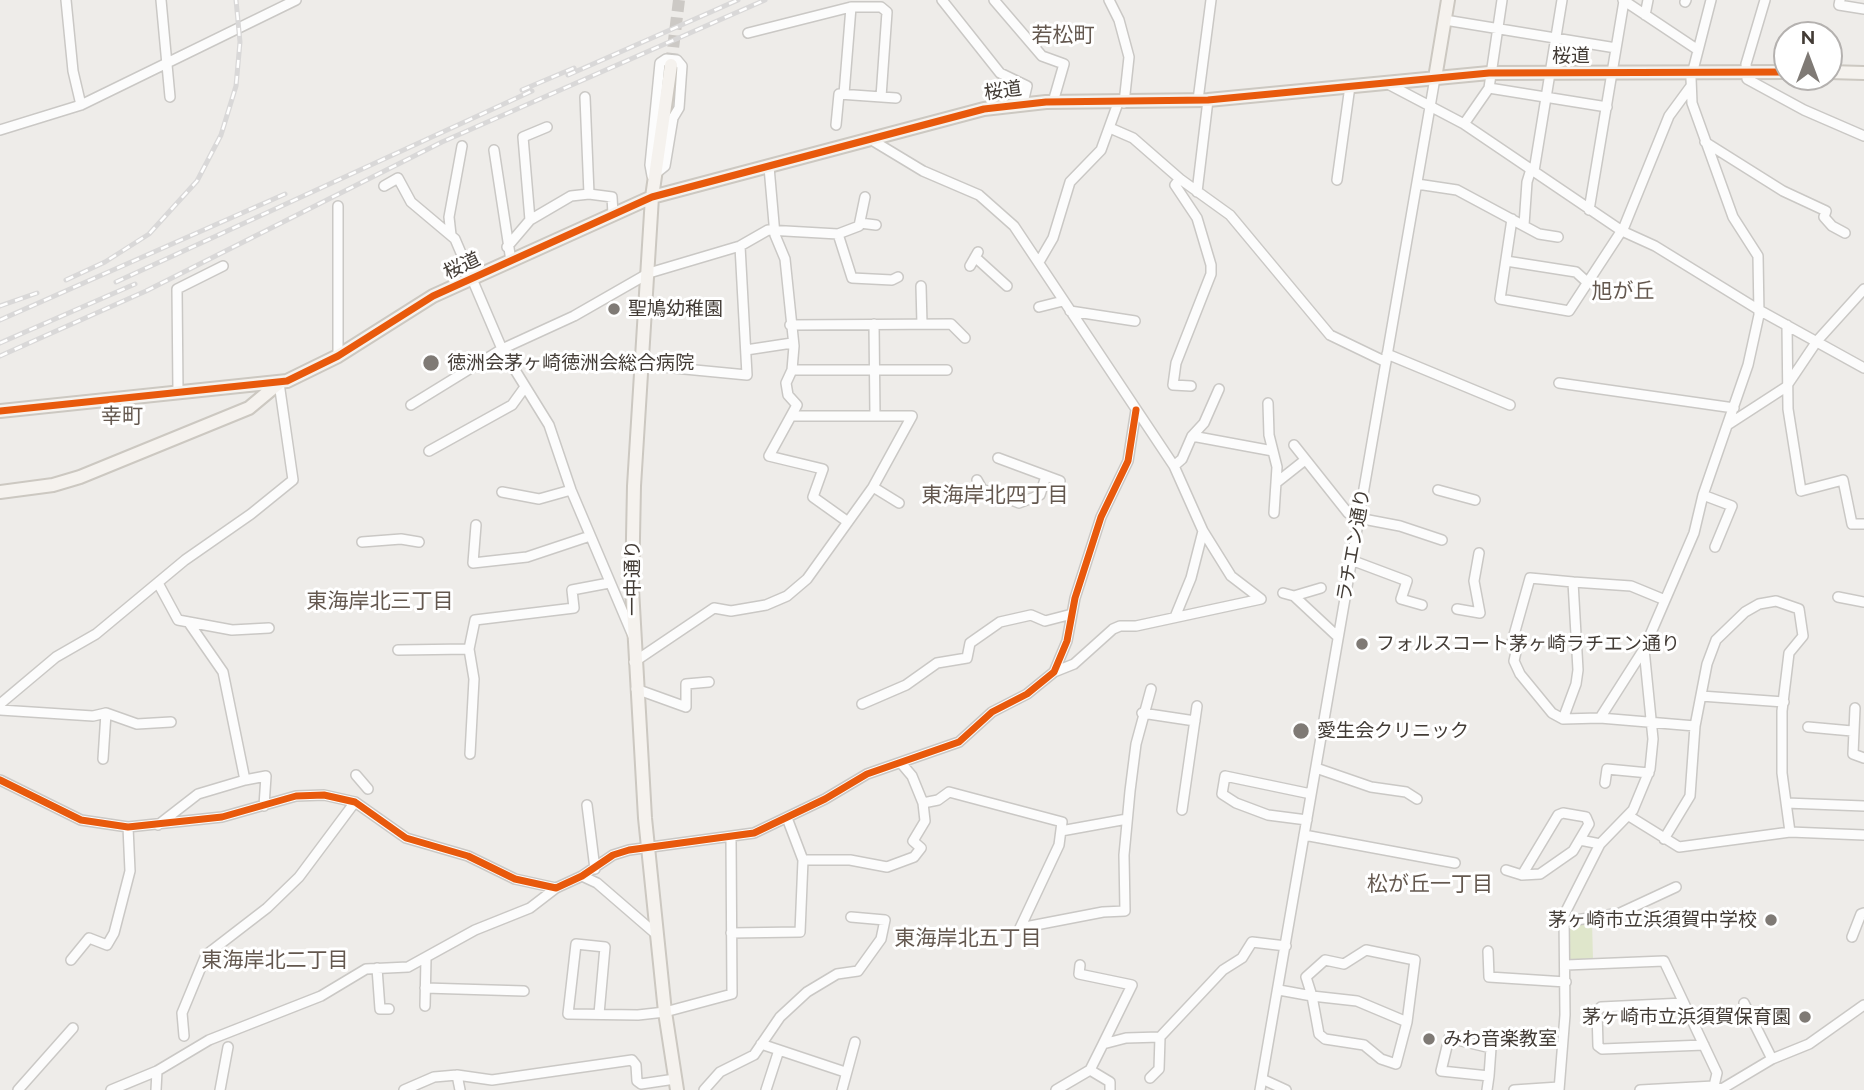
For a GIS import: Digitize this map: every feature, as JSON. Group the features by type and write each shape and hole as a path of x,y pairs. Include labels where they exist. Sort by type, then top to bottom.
{"street":[{"path":"66,0 73,71 81,104"},
{"path":"161,0 170,97"},
{"path":"0,130 81,104 296,0"},
{"path":"942,0 1000,73 1027,86 1023,103"},
{"path":"994,0 1042,56 1064,64 1054,102"},
{"path":"1039,261 1052,238 1070,182 1101,150 1121,103 1129,57 1119,20 1109,0"},
{"path":"1198,192 1211,0"},
{"name":"ラチエン通り","path":"1260,1090 1448,0"},
{"path":"1464,124 1489,88 1489,73 1502,0"},
{"path":"1524,225 1527,182 1532,170 1562,0"},
{"path":"1589,210 1623,0 1698,50"},
{"path":"1645,15 1648,0"},
{"path":"1600,718 1644,649 1694,533 1703,495 1748,365 1759,310 1756,250 1733,218 1692,103 1693,72 1711,0"},
{"path":"1765,0 1745,72 1750,82 1818,117 1864,136"},
{"path":"1840,0 1839,5 1864,9"},
{"path":"748,33 851,7 882,3 887,12 881,97"},
{"path":"844,94 851,7"},
{"path":"1445,19 1616,48"},
{"path":"666,59 677,60 682,66 679,108 673,118 665,166 654,185 650,165 660,63 666,59"},
{"name":"一中通り","path":"671,65 654,185 633,519 633,637 656,934 676,1084"},
{"name":"桜道","path":"279,383 338,356 410,309 473,277 613,214 654,185 769,167 984,109 1023,103 1203,100 1489,73 1773,72"},
{"path":"1843,72 1864,73"},
{"path":"1386,83 1396,91 1432,105 1464,124 1622,231 1655,246 1759,310 1864,368"},
{"path":"1337,180 1350,86"},
{"path":"1512,219 1500,299 1569,311 1622,231 1669,117 1691,86"},
{"path":"1489,88 1607,107"},
{"path":"836,125 839,94 896,98"},
{"path":"585,97 589,194"},
{"path":"530,220 523,136 547,127"},
{"path":"1110,128 1133,138 1180,179 1230,215 1330,335 1510,405"},
{"path":"111,1090 156,1071 197,1045 321,996 366,969 402,969 426,958 475,930 530,908 556,888 595,869 613,855 648,846 731,838 754,833 787,818 854,780 958,742 992,712 1027,694 1054,672 1074,664 1112,629 1261,600 1240,585 1203,531 1174,466 1039,261 1005,215 979,195 923,171 869,139"},
{"path":"1705,142 1783,191 1826,212 1824,217 1832,226 1845,233"},
{"path":"462,146 449,217 451,235 473,277 502,349 549,425 571,491 633,637"},
{"path":"494,150 511,261"},
{"path":"769,167 776,229 785,259 794,346 792,370 786,383 788,395 797,405 769,456 823,469 813,497 848,522"},
{"path":"384,186 398,178 411,202 451,235"},
{"path":"1180,179 1175,185 1197,218 1211,265 1211,274 1176,363 1173,385 1191,386"},
{"path":"1417,184 1457,190 1539,234 1558,237"},
{"path":"507,247 530,220 563,199 589,194 612,197 613,214"},
{"path":"411,405 502,349 575,316 649,273 740,246 768,230 838,234 859,226 865,197"},
{"path":"338,206 338,356"},
{"path":"860,223 876,225"},
{"path":"838,234 852,278 892,280 898,277"},
{"path":"643,365 747,375 740,246"},
{"path":"974,258 1007,286"},
{"path":"1506,261 1576,272 1588,283"},
{"path":"177,392 177,289 223,266"},
{"path":"921,286 922,324"},
{"path":"1729,424 1786,387 1817,341 1864,289"},
{"path":"1039,307 1063,301"},
{"path":"1070,311 1135,321"},
{"path":"874,324 874,416"},
{"path":"790,325 951,324 965,338"},
{"path":"1787,325 1786,387 1801,491 1843,480 1852,524 1864,524"},
{"path":"746,350 792,343"},
{"path":"792,370 947,370"},
{"path":"0,411 279,383"},
{"path":"0,492 52,485 80,477 249,408 279,383"},
{"path":"0,704 56,657 96,634 293,480 279,383"},
{"path":"1559,383 1734,408"},
{"path":"429,452 512,405 525,387"},
{"path":"1174,466 1182,459 1192,436 1204,423 1219,390"},
{"path":"1268,403 1269,435 1276,483 1273,513"},
{"path":"1054,672 1067,641 1072,614 1101,517 1128,461 1136,410"},
{"path":"634,662 714,608 731,611 761,606 787,596 816,570 873,487 912,416 793,416"},
{"path":"1192,436 1273,451"},
{"path":"1293,445 1348,513"},
{"path":"998,458 1060,481"},
{"path":"1276,483 1305,460"},
{"path":"977,480 982,489 1018,503 1040,495 1046,476"},
{"path":"873,487 899,503"},
{"path":"1438,490 1475,500"},
{"path":"502,492 539,499 571,491"},
{"path":"1703,495 1732,506 1715,547"},
{"path":"1358,518 1400,526 1443,540"},
{"path":"476,525 473,563 527,557 590,536"},
{"path":"1175,617 1191,578 1203,531"},
{"path":"362,542 401,539 419,542"},
{"path":"1457,609 1480,613 1474,581 1479,553"},
{"path":"1351,560 1407,580 1401,599 1422,605"},
{"path":"1665,600 1625,585 1530,578 1512,642 1517,647 1514,661 1528,686 1552,713 1563,719 1600,718 1695,726"},
{"path":"1563,719 1576,684 1578,670 1573,582"},
{"path":"158,583 177,620 232,630 269,628"},
{"path":"470,754 474,679 470,649 475,620 574,608 572,590 609,583"},
{"path":"1294,596 1321,588"},
{"path":"1283,593 1294,596 1338,637"},
{"path":"1838,597 1864,602"},
{"path":"1664,839 1690,796 1695,726 1712,649 1723,631 1759,604 1776,601 1798,609 1803,636 1789,653 1784,702 1782,773 1790,832"},
{"path":"862,704 906,685 937,663 967,658 970,643 1000,622 1031,615 1045,621 1072,614"},
{"path":"189,623 223,673 245,780"},
{"path":"398,650 470,649"},
{"path":"1514,1090 1559,1088 1566,982 1564,922 1573,894 1600,844 1629,816 1649,773 1652,724 1644,649"},
{"path":"636,689 686,707 686,684 709,682"},
{"path":"923,803 938,800 949,792 1062,822 1059,845 1020,929 1103,912 1125,911 1124,855 1127,819 1142,713 1151,689"},
{"path":"1701,696 1784,702"},
{"path":"1182,810 1198,706"},
{"path":"1855,708 1853,754 1864,758"},
{"path":"0,710 93,716 106,713 133,723 171,722"},
{"path":"103,758 106,713"},
{"path":"1142,713 1195,721"},
{"path":"1808,727 1852,731"},
{"path":"803,860 850,860 887,867 914,857 921,848 913,841 925,821 923,803 912,776 901,763"},
{"path":"1605,783 1607,765 1649,773"},
{"path":"1315,768 1371,788 1406,792 1418,799"},
{"path":"356,775 368,789"},
{"path":"157,826 198,794 266,776 264,806"},
{"path":"1307,820 1268,815 1236,803 1222,794 1225,776 1311,794"},
{"path":"0,780 81,820 128,827 222,817 307,794 355,802 407,838 468,856 515,879 556,888"},
{"path":"184,1035 182,1013 206,955 267,908 299,877 355,802"},
{"path":"1786,803 1864,806"},
{"path":"587,805 595,869"},
{"path":"1506,870 1522,875 1540,874 1573,852 1589,824 1586,817 1563,813 1558,815 1522,875"},
{"path":"1629,816 1679,847 1790,832 1864,835"},
{"path":"731,933 800,932 803,860 787,818"},
{"path":"1061,831 1127,819"},
{"path":"71,960 89,939 107,945 114,933 130,871 128,827"},
{"path":"1304,835 1455,863"},
{"path":"599,1014 606,947 576,944 568,1014 599,1014 665,1012 732,994 731,838"},
{"path":"1580,840 1600,844"},
{"path":"582,876 597,883 656,934"},
{"path":"1564,922 1620,913 1676,887"},
{"path":"1852,937 1861,914 1864,913"},
{"path":"704,1090 720,1072 754,1055 791,1005 826,980 858,971 877,947 885,920 852,917"},
{"path":"1150,1078 1159,1069 1160,1037 1223,970 1242,958 1252,943 1286,946"},
{"path":"1366,950 1415,960 1407,1022 1396,1064 1381,1059 1364,1045 1325,1039 1319,1034 1312,996 1306,977 1325,960 1344,964 1366,950"},
{"path":"1488,951 1489,977 1566,982"},
{"path":"425,1006 426,958"},
{"path":"1566,965 1664,961 1717,1073 1718,1088"},
{"path":"1056,1090 1090,1070 1132,985 1079,974 1080,965"},
{"path":"377,968 380,1009 389,1009"},
{"path":"425,988 524,990"},
{"path":"1279,990 1357,1001 1407,1022"},
{"path":"1684,1003 1601,1007 1597,1012 1598,1046 1602,1049 1704,1045"},
{"path":"1744,1003 1772,1059"},
{"path":"1640,1090 1718,1088 1772,1059 1809,1044 1864,1005"},
{"path":"18,1090 72,1028"},
{"path":"1103,1044 1126,1038 1160,1037"},
{"path":"1487,1090 1489,1076 1491,1048 1449,1038 1441,1071 1489,1076"},
{"path":"842,1090 855,1042"},
{"path":"761,1044 845,1072"},
{"path":"220,1090 228,1048"},
{"path":"766,1090 779,1050"},
{"path":"404,1090 434,1077 457,1075 492,1080 632,1060 636,1065 637,1081 642,1084 676,1084"},
{"path":"1090,1070 1110,1082 1110,1090"},
{"path":"156,1071 156,1090"},
{"path":"457,1075 460,1090"},
{"path":"1262,1079 1286,1090"}],"green space":[{"path":"1592,921 1593,960 1567,960 1568,922"}],"tunnel":[{"path":"671,65 679,0"}],"railway":[{"path":"66,280 105,262 149,234 197,181 221,135 236,86 240,42 236,0"},
{"path":"568,75 738,0"},
{"path":"0,356 146,291 442,142 765,0"},
{"path":"522,90 574,68"},
{"path":"116,282 532,91"},
{"path":"0,320 285,194"},
{"path":"0,343 135,284"},
{"path":"0,306 37,293"}],"cycle path":[{"path":"0,411 287,381 338,356 433,296 652,197 984,109 1046,102 1208,100 1489,73 1773,72"},
{"path":"0,780 81,820 128,827 222,817 296,796 324,795 355,802 406,838 468,856 515,879 556,888 582,876 613,855 629,850 754,833 825,799 867,774 959,742 992,712 1027,694 1054,672 1067,641 1075,598 1101,517 1128,461 1136,410"}],"place":[{"name":"聖鳩幼稚園","path":"614,309"},
{"name":"徳洲会茅ヶ崎徳洲会総合病院","path":"431,363"},
{"name":"フォルスコート茅ヶ崎ラチエン通り","path":"1362,644"},
{"name":"愛生会クリニック","path":"1301,731"},
{"name":"茅ヶ崎市立浜須賀中学校","path":"1771,920"},
{"name":"茅ヶ崎市立浜須賀保育園","path":"1805,1017"},
{"name":"みわ音楽教室","path":"1429,1039"}],"district":[{"name":"若松町","path":"1063,36"},
{"name":"旭が丘","path":"1623,292"},
{"name":"幸町","path":"122,417"},
{"name":"東海岸北四丁目","path":"995,496"},
{"name":"東海岸北三丁目","path":"380,602"},
{"name":"松が丘一丁目","path":"1430,885"},
{"name":"東海岸北五丁目","path":"968,939"},
{"name":"東海岸北二丁目","path":"275,961"}]}
